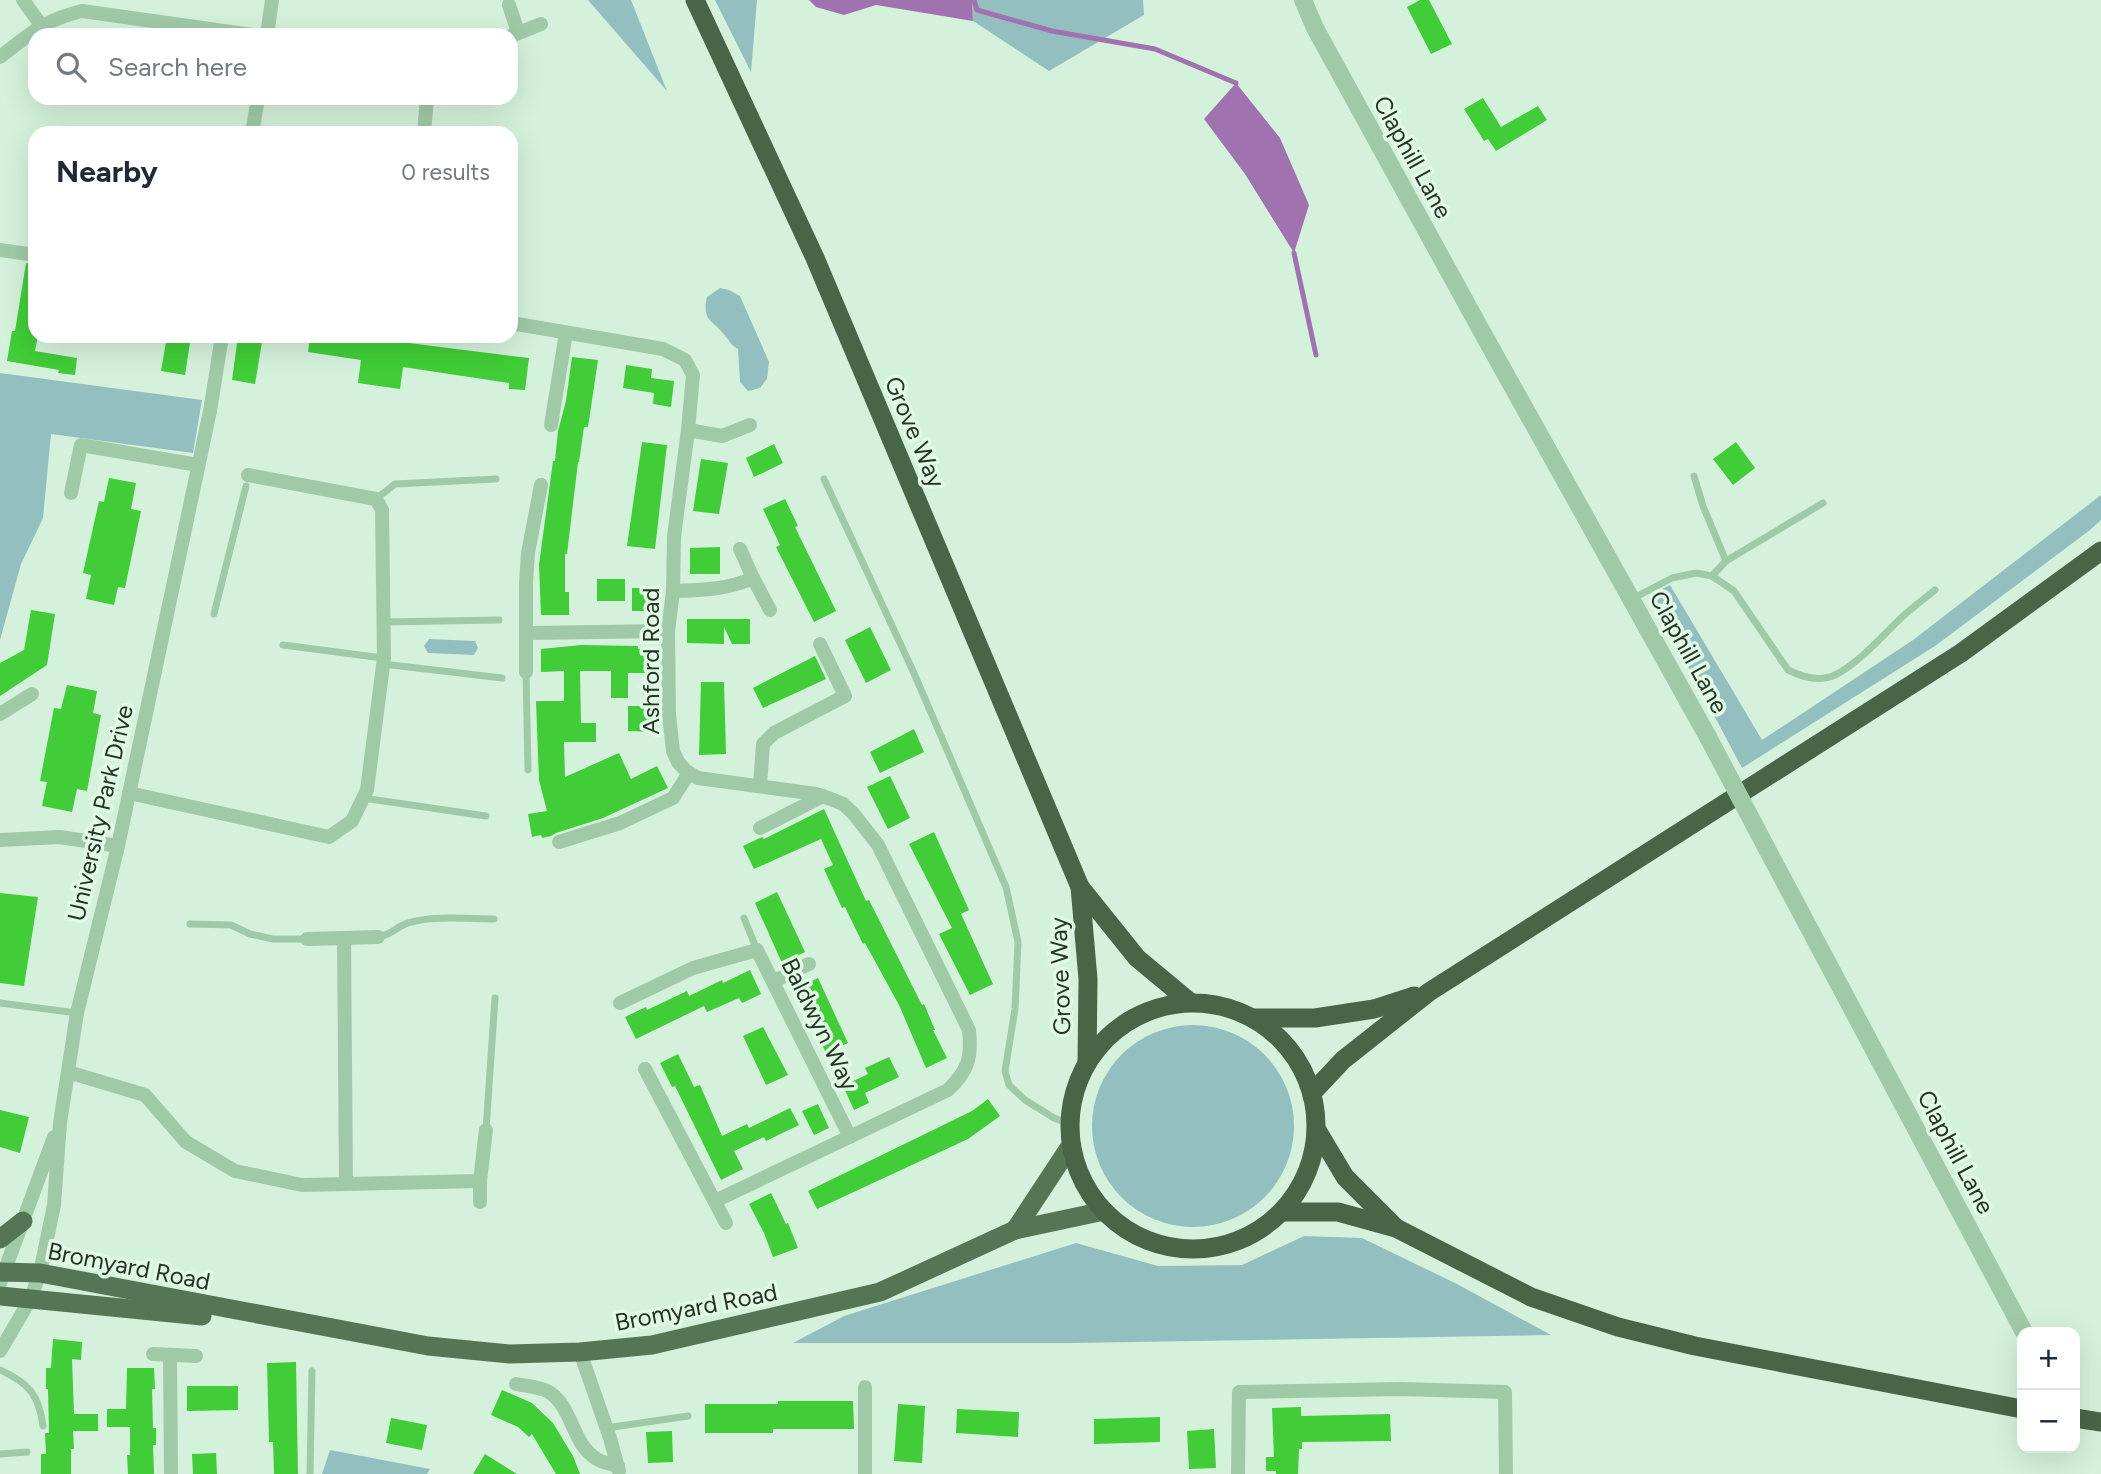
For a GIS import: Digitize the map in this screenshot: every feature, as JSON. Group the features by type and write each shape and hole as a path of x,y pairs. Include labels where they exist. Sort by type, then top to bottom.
{"highway":[{"name":"Grove Way","path":"695,0 815,258 1080,887 1137,958 1190,1002"},
{"path":"1312,1093 1352,1052 1429,992 1961,653 2101,551"},
{"name":"Grove Way","path":"1080,887 1088,979 1087,1063"},
{"path":"1254,1018 1327,1016 1374,1009 1429,992"},
{"path":"1190,1002 1223,1006 1254,1018 1280,1038 1300,1063 1312,1093 1317,1130 1312,1160 1300,1188 1282,1212 1251,1235 1213,1248 1174,1248 1136,1235 1104,1211 1088,1191 1077,1169 1071,1145 1070,1124 1072,1102 1087,1063 1106,1038 1131,1019 1159,1007 1190,1002"},
{"path":"1317,1130 1345,1177 1396,1228"},
{"path":"1282,1212 1338,1212 1396,1228 1531,1297 1618,1327 1695,1346 2017,1408"},
{"path":"2080,1419 2101,1422"}],"main road":[{"path":"1015,1230 1071,1145"},
{"name":"Bromyard Road","path":"1,1276 40,1273 441,1348 510,1354 580,1352 652,1345 880,1292 1015,1230 1104,1211"},
{"path":"0,1239 23,1221"},
{"name":"Bromyard Road","path":"0,1296 332,1329"}],"street":[{"path":"23,0 41,25"},
{"path":"268,28 272,0"},
{"name":"Claphill Lane","path":"1303,0 1321,40 1709,737 2021,1327"},
{"path":"507,2 514,28"},
{"path":"37,28 61,16 82,11 202,28"},
{"path":"518,33 541,24"},
{"path":"0,57 28,35"},
{"path":"253,126 257,105"},
{"path":"425,126 427,105"},
{"path":"0,250 28,254"},
{"name":"Ashford Road","path":"518,324 663,349 685,360 693,375 674,537 673,591 668,631 670,732 678,762 689,773"},
{"path":"551,425 566,333"},
{"name":"University Park Drive","path":"0,1351 30,1300 40,1273 54,1205 60,1123 77,1013 118,846 210,411 221,343"},
{"path":"688,430 722,436 750,425"},
{"path":"71,493 81,445 198,465"},
{"path":"129,793 330,837 352,821 367,790 384,661 382,510 376,499 248,476"},
{"path":"526,672 528,553 541,485"},
{"path":"740,549 770,610"},
{"path":"673,591 709,590 737,585 752,578"},
{"path":"527,633 668,631"},
{"path":"760,786 763,744 774,733 845,696 820,644"},
{"path":"0,713 32,694"},
{"path":"559,842 620,822 673,798 689,773 698,778 823,796 843,804 862,823 878,845 969,1030 968,1063 960,1078 948,1090 715,1201"},
{"path":"760,828 823,796"},
{"path":"0,840 60,837 118,846"},
{"path":"307,939 378,937"},
{"path":"344,938 346,1184"},
{"name":"Baldwyn Way","path":"620,1003 693,968 757,950 850,1137"},
{"path":"774,981 809,964"},
{"path":"645,1069 726,1223"},
{"path":"68,1072 145,1095 186,1142 234,1171 302,1185 480,1181"},
{"path":"1,1276 60,1123"},
{"path":"480,1202 486,1130"},
{"path":"580,1352 618,1470"},
{"path":"153,1354 196,1356"},
{"path":"170,1356 171,1474"},
{"path":"516,1384 550,1393 566,1412 578,1437 593,1457 618,1470"},
{"path":"865,1387 865,1474"},
{"path":"1238,1474 1239,1392 1399,1389 1505,1392 1506,1474"}],"lane":[{"path":"214,614 248,476"},
{"path":"1694,476 1703,506 1726,561"},
{"path":"376,499 395,484 496,479"},
{"path":"824,479 913,671 1006,887 1018,942 1015,1009 1005,1071 1009,1085 1025,1100 1054,1118 1070,1124"},
{"path":"1712,576 1726,561 1823,503"},
{"path":"1631,599 1672,578 1696,573 1712,576 1734,592 1788,670 1801,677 1817,679 1834,676 1862,656 1903,616 1935,590"},
{"path":"384,622 499,620"},
{"path":"283,645 502,678"},
{"path":"526,672 528,769"},
{"path":"363,798 486,816"},
{"path":"744,918 757,950"},
{"path":"378,937 389,935 405,923 419,920 494,919"},
{"path":"190,924 231,925 250,934 274,939 307,939"},
{"path":"486,1130 495,998"},
{"path":"0,1003 77,1013"},
{"path":"0,1370 27,1385 37,1398 43,1426"},
{"path":"310,1474 313,1371"},
{"path":"606,1428 688,1416"},
{"path":"0,1454 27,1452"}],"shaded area":[{"path":"588,0 631,0 667,91"},
{"path":"715,0 757,0 751,72"},
{"path":"809,0 972,0 973,21 876,5 844,15 816,7"},
{"path":"972,0 1143,0 1144,15 1049,71 973,21"},
{"path":"1236,83 1280,138 1309,205 1294,253 1245,174 1204,119"},
{"path":"720,288 740,296 769,362 767,379 760,388 748,391 740,382 738,349 707,316 707,297"},
{"path":"0,373 202,400 193,453 51,434 43,518 21,564 0,640"},
{"path":"2101,495 2101,520 2090,530 1935,646 1742,768 1650,595 1670,585 1762,740 1913,640"},
{"path":"429,639 475,641 478,648 474,655 428,653 424,646"},
{"path":"1193,1025 1232,1033 1249,1042 1264,1055 1277,1070 1286,1087 1294,1126 1286,1165 1277,1182 1264,1197 1249,1210 1232,1219 1193,1227 1154,1219 1137,1210 1122,1197 1109,1182 1100,1165 1092,1126 1100,1087 1109,1070 1122,1055 1137,1042 1154,1033"},
{"path":"1304,1236 1362,1238 1457,1284 1551,1335 1074,1343 793,1343 844,1316 1076,1243 1158,1266 1242,1265"},
{"path":"330,1450 430,1469 427,1474 322,1474"}],"building":[{"path":"1420,0 1429,0 1452,44 1431,54 1407,7"},
{"path":"1483,98 1501,127 1538,106 1547,120 1496,151 1488,139 1484,141 1464,109"},
{"path":"28,263 28,343 37,343 35,351 77,358 75,375 7,361 12,331 15,331"},
{"path":"166,343 190,343 185,375 161,371"},
{"path":"237,343 262,343 255,384 232,380"},
{"path":"309,343 409,343 529,358 525,390 509,389 509,383 403,367 400,389 358,383 361,360 308,352"},
{"path":"572,357 598,360 588,427 584,427 578,462 565,554 565,592 569,592 569,615 541,615 539,565 553,461"},
{"path":"626,365 652,369 651,378 674,381 671,407 653,404 654,393 623,388"},
{"path":"642,442 667,445 655,549 627,546"},
{"path":"1736,442 1755,468 1733,485 1713,459"},
{"path":"774,444 783,463 754,477 746,458"},
{"path":"701,459 728,463 719,514 693,511"},
{"path":"109,478 136,483 131,509 141,511 125,588 118,587 114,605 86,599 91,575 83,573 99,501 104,502"},
{"path":"785,499 798,526 795,527 836,611 814,622 776,547 780,545 763,509"},
{"path":"720,547 720,574 690,574 690,548"},
{"path":"597,579 625,579 625,601 597,601"},
{"path":"632,588 654,588 654,611 632,611"},
{"path":"31,610 55,614 47,665 0,696 0,663 24,650"},
{"path":"687,619 750,619 750,644 732,644 724,627 724,644 687,643"},
{"path":"870,627 891,670 866,683 845,640"},
{"path":"581,645 647,648 647,673 628,673 628,698 611,698 611,671 580,671 581,723 596,723 596,742 564,742 565,777 619,753 631,779 657,766 668,788 603,818 551,836 532,837 528,814 547,811 539,780 536,701 564,701 564,671 541,672 541,649"},
{"path":"815,656 826,679 763,708 753,688"},
{"path":"701,682 724,682 726,754 699,755"},
{"path":"67,685 97,691 93,713 101,715 87,791 77,789 72,812 42,806 47,782 40,781 54,708 61,709"},
{"path":"628,706 654,706 654,732 628,731"},
{"path":"914,729 924,752 880,773 870,752"},
{"path":"890,776 910,818 888,829 867,787"},
{"path":"824,809 866,901 869,900 922,1005 924,1004 947,1058 926,1068 899,1005 845,907 842,908 824,869 833,865 821,839 754,869 743,846 762,837 764,839"},
{"path":"934,832 969,910 961,914 993,984 970,995 939,934 952,928 909,844"},
{"path":"777,892 805,952 782,963 755,903"},
{"path":"0,893 38,897 24,986 0,983"},
{"path":"750,970 761,994 742,1003 739,998 707,1012 704,1006 636,1039 625,1017 687,991 689,996"},
{"path":"818,978 848,1043 826,1053 795,989"},
{"path":"763,1027 788,1075 766,1085 743,1036"},
{"path":"678,1054 694,1087 700,1085 722,1136 747,1124 749,1128 790,1108 799,1125 766,1141 764,1137 734,1151 743,1169 721,1180 675,1086 672,1087 660,1063"},
{"path":"889,1057 899,1077 865,1093 869,1103 854,1110 843,1086 868,1074 865,1068"},
{"path":"988,1099 1000,1116 968,1139 817,1209 808,1191 972,1111"},
{"path":"818,1104 829,1128 814,1135 802,1111"},
{"path":"0,1110 29,1117 20,1153 0,1147"},
{"path":"771,1193 798,1248 773,1257 749,1204"},
{"path":"53,1339 82,1342 81,1360 72,1359 74,1414 98,1414 98,1431 73,1431 71,1474 41,1474 41,1454 46,1454 45,1433 49,1433 46,1368 51,1368"},
{"path":"296,1362 298,1474 274,1474 273,1442 269,1442 267,1363"},
{"path":"127,1368 154,1368 154,1474 128,1474 130,1427 107,1427 107,1409 126,1409"},
{"path":"187,1386 238,1386 238,1410 187,1411"},
{"path":"502,1390 532,1403 553,1423 573,1456 580,1474 556,1474 532,1434 529,1437 518,1427 491,1415"},
{"path":"778,1401 853,1401 854,1429 773,1429 773,1433 705,1433 705,1404 778,1404"},
{"path":"898,1404 925,1406 922,1463 894,1461"},
{"path":"1301,1407 1301,1416 1390,1414 1391,1441 1302,1442 1302,1449 1299,1449 1298,1474 1266,1471 1266,1457 1274,1457 1272,1408"},
{"path":"957,1409 1019,1412 1018,1437 956,1433"},
{"path":"1160,1417 1160,1442 1094,1444 1094,1419"},
{"path":"391,1418 427,1425 422,1450 386,1443"},
{"path":"1214,1429 1216,1468 1189,1469 1187,1431"},
{"path":"672,1431 673,1462 648,1463 646,1432"},
{"path":"216,1453 217,1474 193,1474 192,1454"},
{"path":"485,1454 517,1474 473,1474"}],"waterway":[{"path":"974,0 977,10 1052,31 1155,49 1236,83"},
{"path":"1294,253 1316,355"}]}
